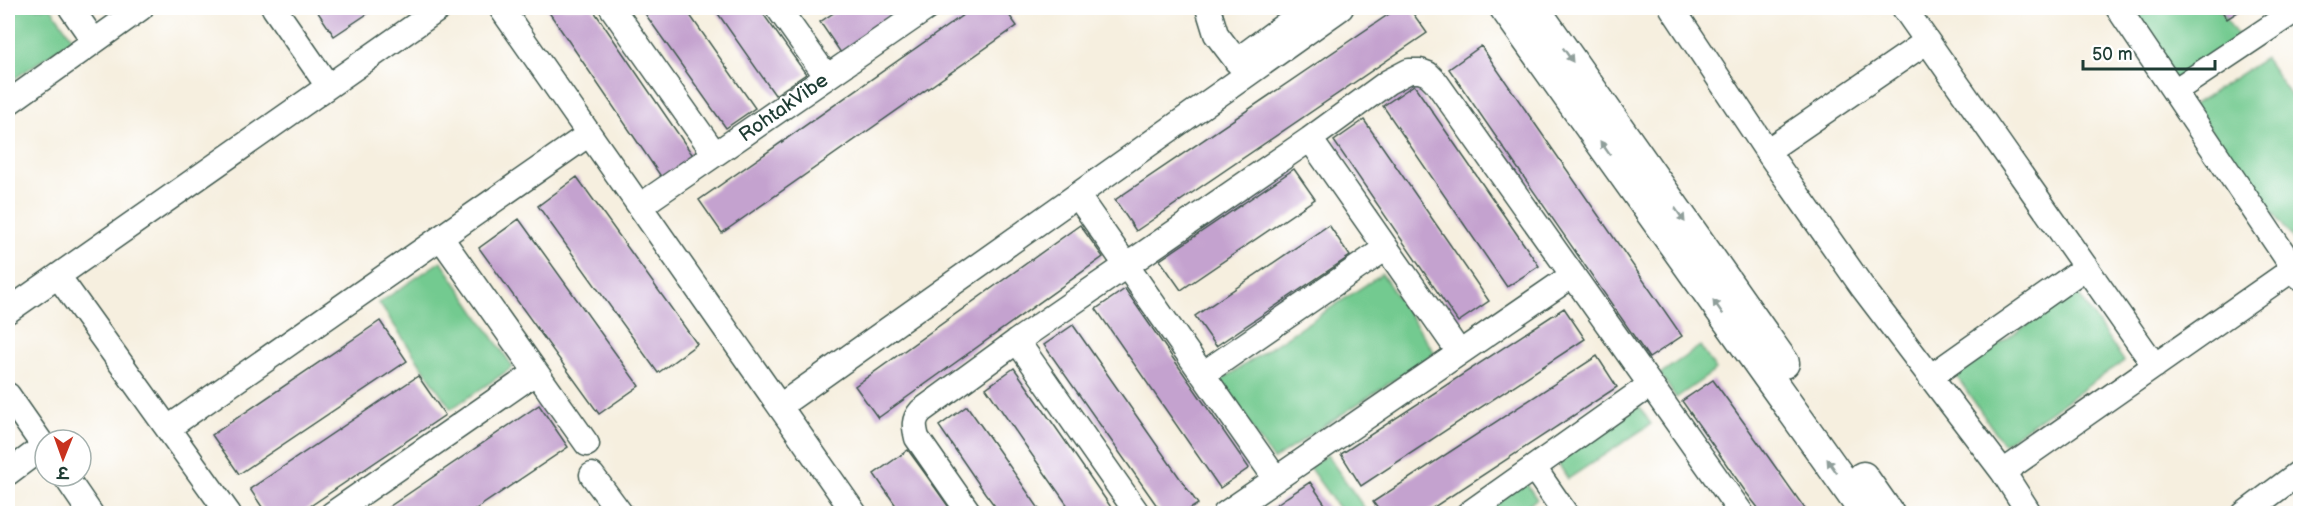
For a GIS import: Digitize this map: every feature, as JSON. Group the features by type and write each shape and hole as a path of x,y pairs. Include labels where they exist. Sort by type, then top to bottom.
{"main road":[{"path":"1505,8 1866,513"},
{"path":"1534,8 1889,513"}],"street":[{"path":"71,8 94,41"},
{"path":"8,103 141,8"},
{"path":"274,8 328,86"},
{"path":"8,311 440,8"},
{"path":"501,8 855,513"},
{"path":"612,8 715,154"},
{"path":"778,8 827,77"},
{"name":"RohtakVibe","path":"640,206 927,8"},
{"path":"1208,8 1216,34 1242,68"},
{"path":"780,406 1077,195 1242,68 1308,8"},
{"path":"1242,68 1341,8"},
{"path":"1904,8 2155,366"},
{"path":"2003,472 2155,366 2297,273 2176,90 2118,8"},
{"path":"2176,90 2299,8"},
{"path":"1675,9 1767,151 1863,288 2003,472 2030,513"},
{"path":"1767,151 1926,42"},
{"path":"970,513 917,438 914,427 915,418 921,411 1017,341 1310,139 1388,82 1409,71 1428,74 1436,82 1742,513"},
{"path":"168,428 590,134"},
{"path":"1310,139 1459,352"},
{"path":"1077,195 1276,479"},
{"path":"441,238 586,444"},
{"path":"1203,374 1386,248"},
{"path":"1930,377 2086,267"},
{"path":"1226,513 1573,275"},
{"path":"58,276 230,513"},
{"path":"1017,341 1138,513"},
{"path":"332,513 536,373"},
{"path":"1468,513 1650,385"},
{"path":"8,395 33,431"},
{"path":"8,473 33,455"},
{"path":"1534,468 1566,513"},
{"path":"2244,513 2301,472"},
{"path":"592,475 621,513"},
{"path":"74,488 92,513"}],"green space":[{"path":"8,8 51,8 73,39 8,83"},
{"path":"2122,8 2218,8 2241,40 2175,86"},
{"path":"2265,58 2300,109 2300,248 2192,106"},
{"path":"441,261 513,367 451,409 379,303"},
{"path":"1382,274 1435,353 1273,460 1220,381"},
{"path":"2076,291 2124,361 2003,444 1955,374"},
{"path":"1700,346 1716,370 1676,398 1660,374"},
{"path":"1639,406 1651,424 1568,479 1556,460"},
{"path":"1327,455 1368,513 1342,513 1309,467"},
{"path":"1524,480 1537,499 1514,513 1474,514"}],"building":[{"path":"315,8 376,8 334,36"},
{"path":"546,8 592,8 694,157 662,178"},
{"path":"641,8 685,8 755,108 726,128"},
{"path":"714,8 759,8 806,74 775,95"},
{"path":"841,8 907,8 841,53 820,22"},
{"path":"973,8 1004,8 1017,26 722,233 699,200"},
{"path":"1398,8 1409,8 1427,33 1136,231 1115,200"},
{"path":"2220,8 2244,8 2227,19"},
{"path":"1481,46 1682,336 1649,358 1449,69"},
{"path":"1414,85 1539,266 1507,287 1383,106"},
{"path":"1364,120 1489,301 1458,322 1334,141"},
{"path":"1294,169 1315,199 1181,290 1160,260"},
{"path":"577,177 697,344 658,373 538,206"},
{"path":"519,219 639,386 599,414 479,248"},
{"path":"1080,225 1103,257 878,418 855,386"},
{"path":"1329,225 1350,256 1216,346 1195,316"},
{"path":"1125,289 1249,468 1220,488 1096,309"},
{"path":"1564,308 1585,339 1361,486 1341,454"},
{"path":"380,321 407,361 239,474 212,435"},
{"path":"1073,325 1198,504 1184,513 1162,513 1044,345"},
{"path":"1597,356 1617,387 1425,513 1381,513 1373,502"},
{"path":"1014,368 1115,513 1073,513 1032,455 986,388"},
{"path":"418,376 445,415 300,513 266,513 250,489"},
{"path":"1713,380 1808,513 1762,513 1745,491 1682,401"},
{"path":"539,405 568,447 470,513 380,513"},
{"path":"967,406 1042,513 1000,513 985,493 939,426"},
{"path":"908,450 953,513 901,513 874,474"},
{"path":"1310,482 1331,513 1264,513 1287,497"}]}
